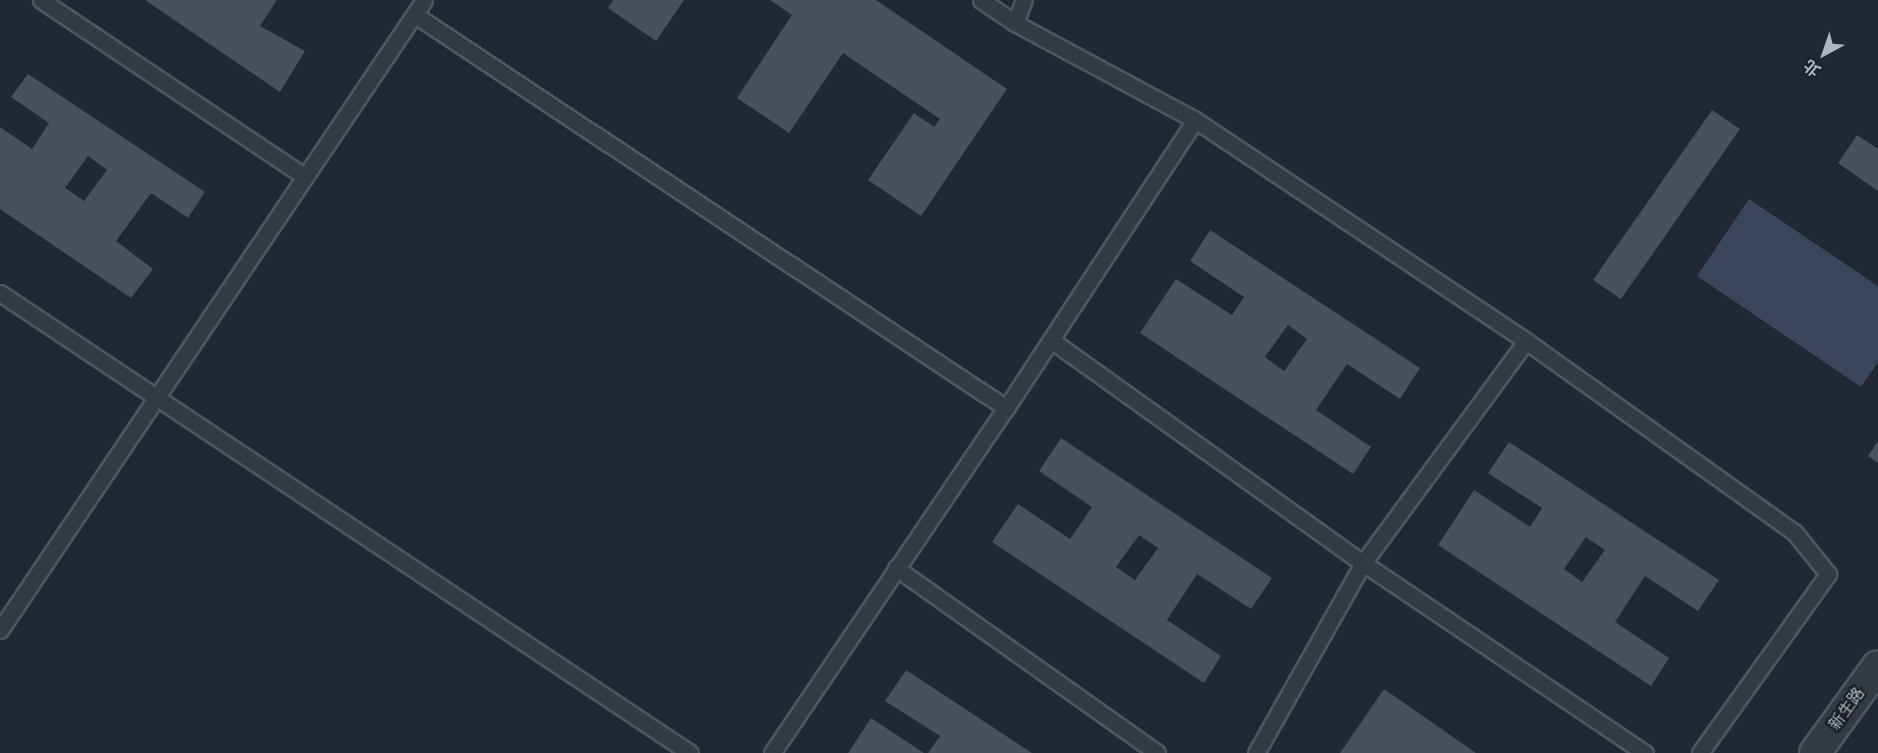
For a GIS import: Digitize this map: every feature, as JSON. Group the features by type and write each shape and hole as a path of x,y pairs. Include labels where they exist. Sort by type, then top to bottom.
{"street":[{"name":"新生路","path":"1815,753 1878,666"}],"lane":[{"path":"41,0 304,176"},
{"path":"0,630 424,0"},
{"path":"981,0 1015,23 1195,120 1526,340 1795,533 1828,574 1700,753"},
{"path":"1015,23 1024,0"},
{"path":"415,15 1006,408"},
{"path":"772,753 1006,408 1195,120"},
{"path":"0,293 690,753"},
{"path":"1051,340 1363,563 1645,753"},
{"path":"1256,753 1363,563 1526,340"},
{"path":"896,568 1157,753"}],"water":[{"path":"1749,199 1878,286 1878,362 1861,387 1697,276"}],"building":[{"path":"145,0 277,0 260,26 305,51 280,92"},
{"path":"613,0 684,0 656,41 608,8"},
{"path":"770,0 876,0 1007,89 921,216 868,180 914,113 934,127 940,119 843,53 789,133 737,98 792,15"},
{"path":"28,74 205,192 188,218 151,193 116,241 153,269 131,298 0,209 0,127 32,149 49,123 11,97","holes":["88,156 107,170 84,201 65,188"]},
{"path":"1712,110 1740,129 1621,299 1593,280"},
{"path":"1857,135 1878,149 1878,191 1838,163"},
{"path":"1210,230 1420,368 1400,399 1347,364 1316,410 1371,447 1353,474 1140,333 1176,279 1232,315 1244,297 1190,261","holes":["1288,325 1307,339 1284,371 1265,357"]},
{"path":"1061,438 1272,578 1251,609 1197,574 1167,620 1221,656 1204,683 992,542 1018,504 1070,539 1092,507 1039,471","holes":["1139,535 1158,548 1135,580 1116,567"]},
{"path":"1878,441 1878,463 1868,456"},
{"path":"1509,442 1719,580 1698,611 1645,576 1615,622 1669,658 1651,686 1438,545 1474,490 1530,527 1542,508 1488,473","holes":["1586,537 1605,550 1582,582 1564,569"]},
{"path":"906,670 1032,753 928,753 940,736 885,701"},
{"path":"1384,689 1476,753 1340,753"},
{"path":"871,718 924,753 848,753"}]}
